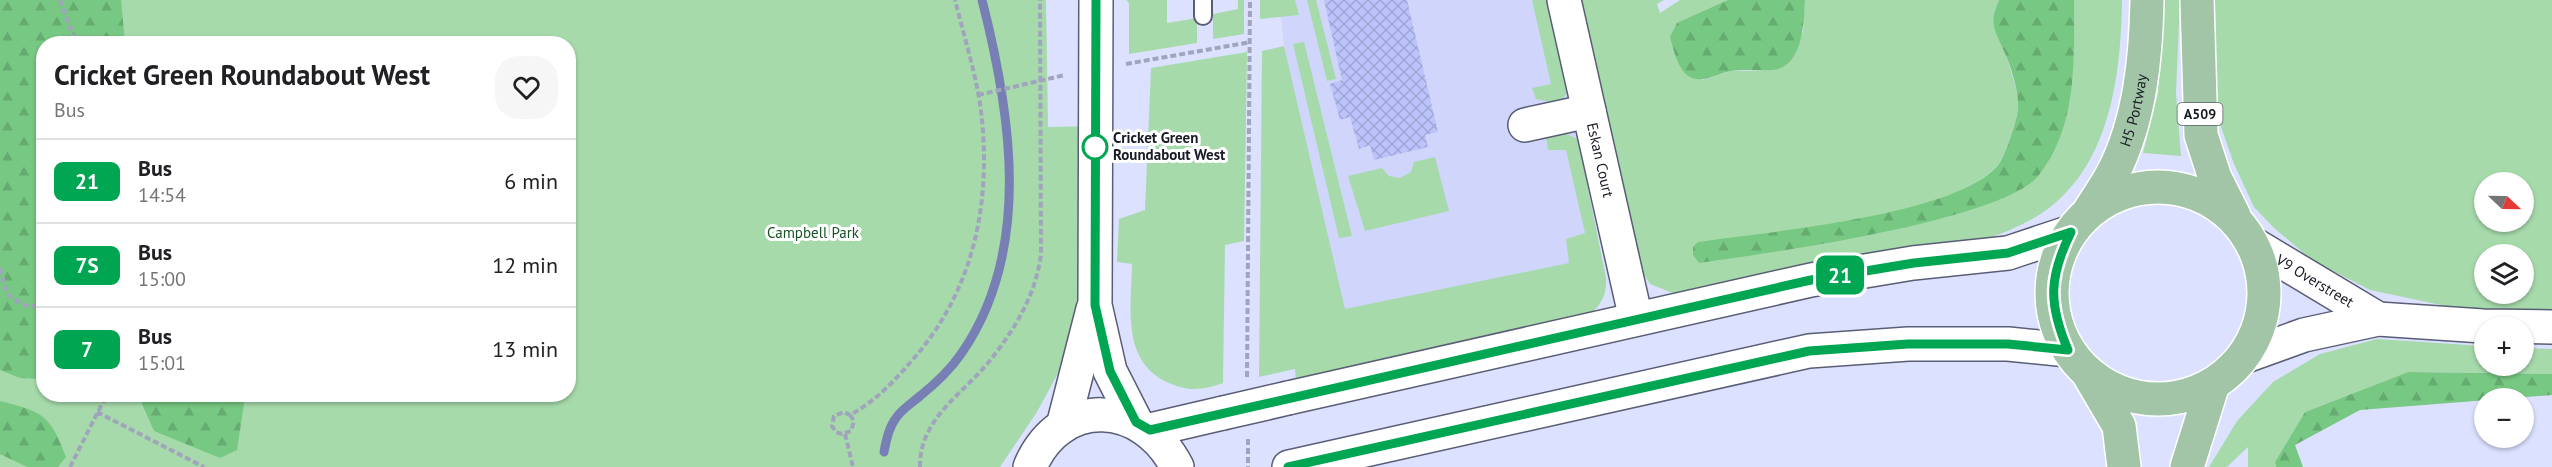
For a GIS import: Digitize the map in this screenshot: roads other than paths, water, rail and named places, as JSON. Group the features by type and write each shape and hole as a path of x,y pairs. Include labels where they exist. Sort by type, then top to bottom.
{"main road":[{"name":"H5 Portway","path":"2080,222 2115,170 2133,122 2146,51 2147,0"},
{"name":"A509","path":"2077,361 2115,390 2148,399 2182,397 2213,384 2243,357 2258,331 2264,302 2263,272 2245,232 2215,178 2201,135 2197,0"},
{"path":"2124,467 2119,426 2077,361 2056,321 2052,290 2057,260 2080,222 2117,195 2148,186 2181,189 2211,200 2245,232"},
{"path":"2187,467 2213,384"}],"street":[{"path":"1096,0 1095,305 1110,371 1143,426 1166,446 1177,467"},
{"name":"Eskan Court","path":"1564,0 1636,319"},
{"path":"1525,125 1589,111"},
{"path":"1030,467 1042,445 1063,426 1086,417 1111,415 1143,426 1223,413 1811,280 1914,263 2008,253 2080,222"},
{"name":"V9 Overstreet","path":"2245,232 2378,319"},
{"path":"1063,426 1095,305"},
{"name":"V9 Overstreet","path":"2243,357 2304,335 2378,319 2483,326 2552,327"},
{"path":"1290,466 1809,351 1908,344 2008,344 2077,361"}],"waterway":[{"path":"884,452 890,430 898,415 942,376 961,354 984,314 999,271 1007,227 1009,181 1007,135 1001,88 982,0"}],"place":[{"name":"Cricket Green Roundabout West","path":"1095,147"}],"park label":[{"name":"Campbell Park","path":"813,233"}]}
